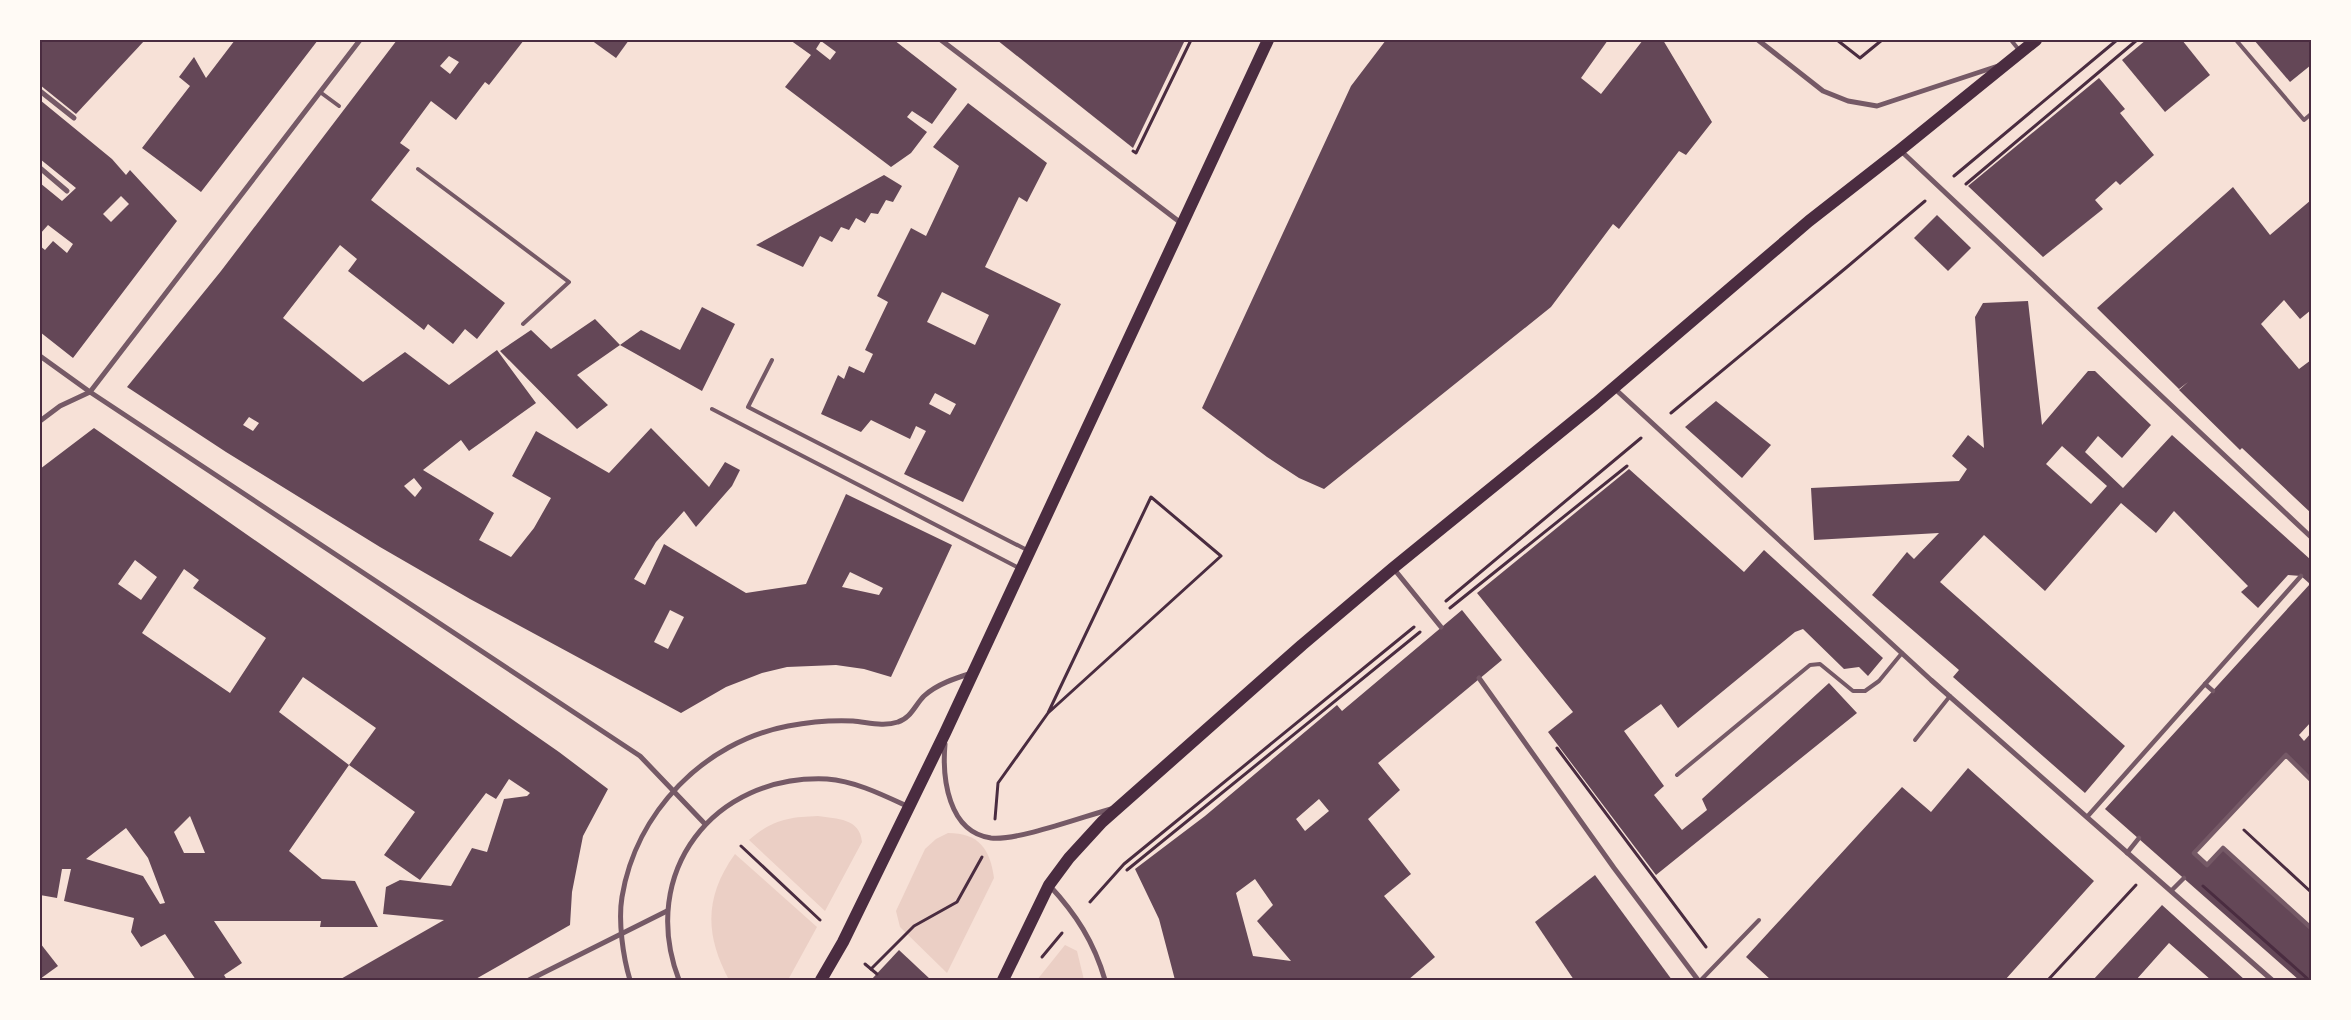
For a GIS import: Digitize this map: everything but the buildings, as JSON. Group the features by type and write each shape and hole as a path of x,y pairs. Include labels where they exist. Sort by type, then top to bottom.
{"main road":[{"path":"821,980 843,942 945,733 1268,40"},
{"path":"1003,980 1049,885 1070,858 1118,807 1302,645 1614,388 1809,221 2036,40"}],"street":[{"path":"40,421 60,406 90,392 360,40"},
{"path":"941,40 1182,223"},
{"path":"1758,40 1824,91 1848,101 1877,106 2006,63"},
{"path":"40,91 74,118"},
{"path":"1900,150 1939,189 2311,537"},
{"path":"40,168 67,191"},
{"path":"40,356 90,392 640,756 674,789 705,824"},
{"path":"1614,388 1902,654 2272,980"},
{"path":"1394,568 1441,627"},
{"path":"2087,817 2301,576"},
{"path":"630,980 626,967 622,932 622,898 629,869 641,838 656,812 674,789 704,763 733,746 775,729 804,723 851,721 888,725 899,722 906,719 924,696 936,687 972,672"},
{"path":"1479,678 1614,868 1699,980"},
{"path":"2205,684 2213,691"},
{"path":"945,733 944,777 952,806 966,824 982,836 993,838 1011,837 1118,807"},
{"path":"2311,780 2286,756 2194,854 2207,866 2224,848 2311,928"},
{"path":"679,980 669,947 667,911 670,886 679,863 691,842 705,824 739,800 759,790 801,780 846,782 909,807"},
{"path":"2127,853 2139,838"},
{"path":"2171,891 2184,878"},
{"path":"1049,885 1077,917 1091,940 1105,980"},
{"path":"529,980 667,911"}],"lane":[{"path":"2011,40 2021,52"},
{"path":"2236,40 2304,120 2311,114"},
{"path":"320,92 338,106"},
{"path":"418,169 569,282 523,324"},
{"path":"772,360 748,407 1029,551"},
{"path":"712,409 1021,569"},
{"path":"1677,775 1810,665 1820,664 1853,691 1865,691 1879,681 1902,654"},
{"path":"1915,740 1950,696"},
{"path":"1699,980 1759,920"}],"path":[{"path":"1133,151 1136,153 1191,40"},
{"path":"1837,40 1860,58 1882,40"},
{"path":"1674,410 1939,189 2015,123 2117,40"},
{"path":"1964,186 2137,40"},
{"path":"1062,933 1124,864 1431,614 1641,438"},
{"path":"1127,870 1627,466"},
{"path":"871,969 914,926 957,902 993,838 998,783 1048,713 1150,497 1221,556 1048,713"},
{"path":"1554,744 1718,963"},
{"path":"2243,829 2311,892"},
{"path":"741,846 820,920"},
{"path":"2048,980 2140,880"},
{"path":"2196,880 2309,980"},
{"path":"865,964 877,974"}],"shaded area":[{"path":"818,816 840,819 852,824 857,828 862,842 825,911 749,840 765,828 781,821 798,817"},
{"path":"948,833 968,836 981,845 986,851 994,878 947,973 900,927 896,911 925,849 936,839"},
{"path":"735,854 817,927 788,980 729,980 721,963 715,947 711,916 718,886"},
{"path":"1065,945 1077,951 1084,980 1037,980"}]}
